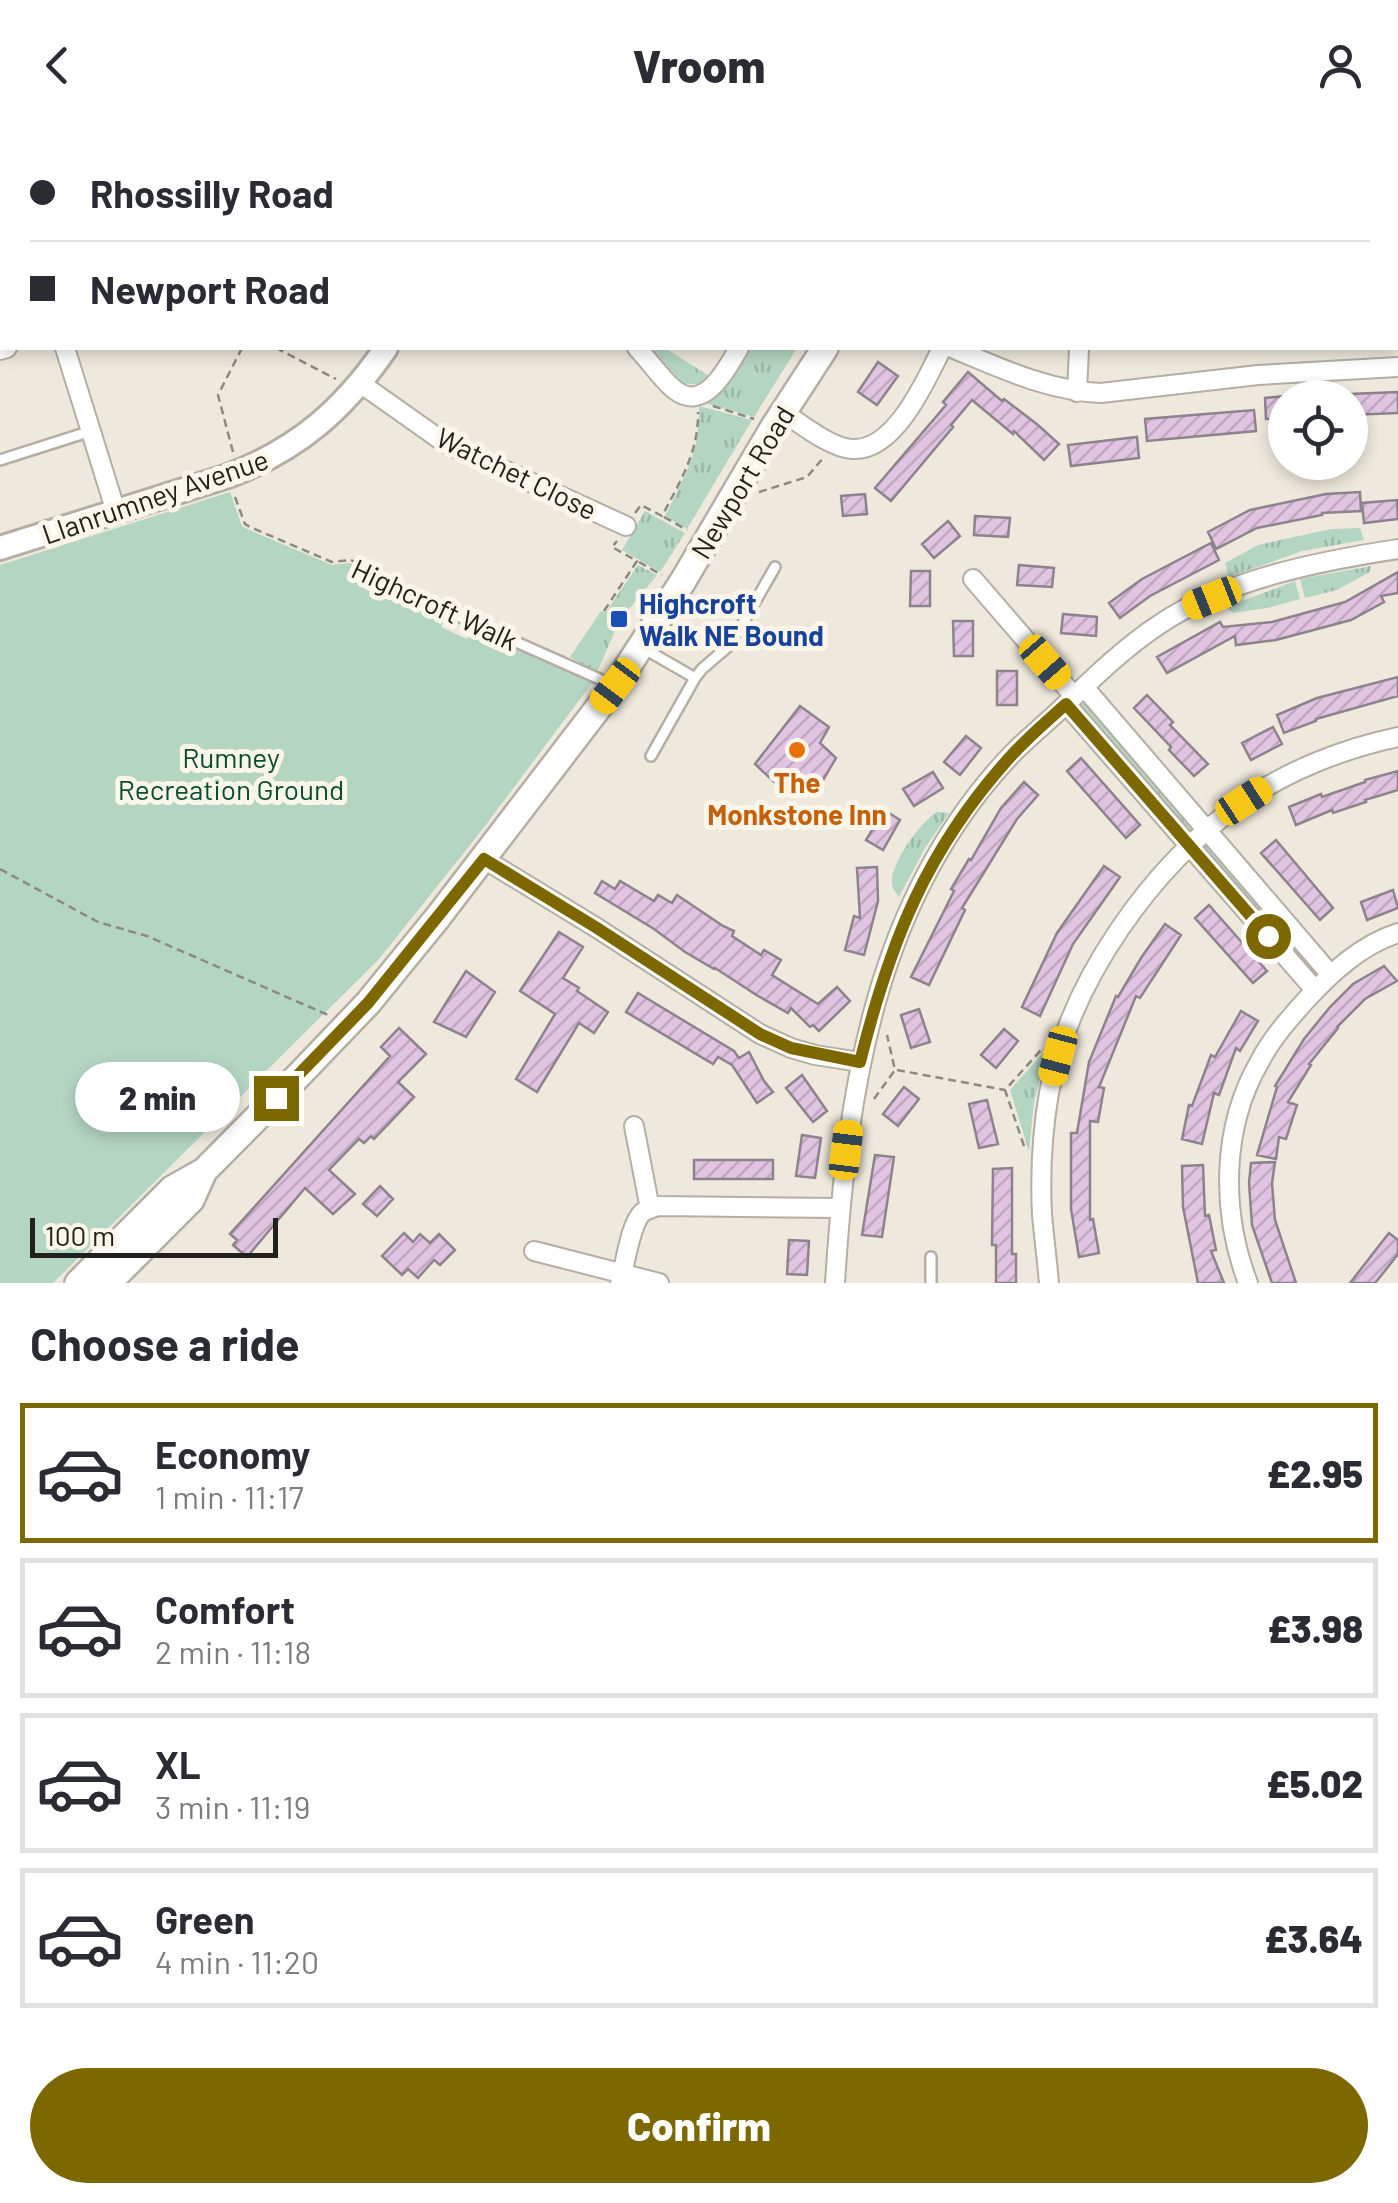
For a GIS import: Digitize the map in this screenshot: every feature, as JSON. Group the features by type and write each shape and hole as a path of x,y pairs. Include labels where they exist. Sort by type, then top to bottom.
{"main road":[{"name":"Newport Road","path":"78,1283 172,1189 204,1172 348,1025 484,859 615,686 824,350"},
{"name":"Newport Road","path":"108,1283 190,1200 204,1172"}],"street":[{"path":"65,350 116,512"},
{"name":"Llanrumney Avenue","path":"0,548 234,474 278,454 315,429 357,388 385,350"},
{"path":"639,350 676,392 697,399 715,386 739,350"},
{"path":"778,420 835,444 858,449 872,445 887,436 918,393 941,350"},
{"path":"957,350 1016,374 1076,392 1101,394 1258,375 1390,368"},
{"path":"1076,392 1078,350"},
{"name":"Watchet Close","path":"357,388 445,443 626,526"},
{"path":"836,1283 849,1126 874,1006 907,914 929,868 983,788 1012,754 1075,696 1140,639 1187,608 1298,567 1398,550"},
{"path":"973,579 1075,696 1190,846 1315,990"},
{"path":"1075,696 1208,830 1332,975"},
{"path":"1049,1283 1042,1166 1049,1094 1063,1043 1104,952 1154,885 1190,846 1244,801 1291,774 1398,737"},
{"path":"484,859 760,1034 791,1048 860,1062"},
{"path":"1248,1283 1235,1245 1229,1202 1230,1161 1246,1091 1276,1035 1315,990 1366,947 1398,933"},
{"path":"634,1126 650,1209"},
{"path":"621,1279 635,1225 643,1212 658,1206 840,1208"},
{"path":"534,1251 621,1279 659,1283"}],"lane":[{"path":"0,460 91,432"},
{"path":"651,756 702,669 731,644 775,567"},
{"name":"Highcroft Walk","path":"451,613 615,686"},
{"path":"641,646 696,678"},
{"path":"930,1257 931,1283"}],"path":[{"name":"Highcroft Walk","path":"241,350 218,394 245,524 332,562 351,560 445,604 451,613"},
{"path":"280,350 357,388"},
{"path":"662,516 688,469 699,433 697,399 756,420 778,420"},
{"path":"732,500 807,478 835,444"},
{"path":"683,581 662,575 612,548 641,505 706,540"},
{"path":"604,610 637,561"},
{"path":"0,868 98,922 146,936 348,1025"},
{"path":"874,1006 884,1024 895,1070 874,1099"},
{"path":"1005,1090 1046,1044 1063,1043"},
{"path":"895,1070 1005,1090"},
{"path":"1005,1090 1030,1164 1042,1166"}],"green space":[{"path":"653,350 668,350 709,376 698,384 683,384"},
{"path":"744,350 796,350 754,417 701,402"},
{"path":"699,406 752,420 687,529 665,516 694,451"},
{"name":"Rumney Recreation Ground","path":"230,492 242,526 249,530 332,565 350,563 442,606 447,613 441,627 467,639 476,628 592,683 379,959 53,1283 0,1283 0,565"},
{"path":"645,511 685,533 660,572 622,550"},
{"path":"1360,528 1364,540 1302,551 1229,577 1225,563 1258,545 1331,529"},
{"path":"638,565 657,575 612,625 616,628 597,673 570,657"},
{"path":"1371,566 1370,572 1337,590 1305,598 1300,579"},
{"path":"1295,581 1300,599 1233,613 1226,607"},
{"path":"1084,700 1194,826 1192,832 1078,706"},
{"path":"937,812 949,813 899,897 892,884 896,865 916,833"},
{"path":"1207,842 1321,971 1319,975 1311,976 1201,847"},
{"path":"1049,1046 1034,1102 1029,1151 1010,1090"}],"building":[{"path":"878,362 898,376 877,405 858,392"},
{"path":"968,372 1059,444 1044,460 1014,431 1013,434 972,400 891,501 875,488 946,405 943,402"},
{"path":"1398,392 1398,413 1368,414 1368,393"},
{"path":"1254,410 1256,431 1147,441 1145,419"},
{"path":"1137,437 1139,458 1071,466 1068,445"},
{"path":"1360,492 1361,511 1322,513 1257,528 1216,549 1208,532 1250,510 1326,494"},
{"path":"865,494 867,514 843,516 841,496"},
{"path":"1397,500 1398,519 1364,523 1362,503"},
{"path":"975,516 1010,518 1008,537 974,535"},
{"path":"948,521 960,536 934,558 922,544"},
{"path":"1211,543 1219,560 1150,596 1120,618 1109,603 1142,579"},
{"path":"1019,565 1054,568 1052,587 1017,585"},
{"path":"911,571 930,571 930,606 910,606"},
{"path":"1398,572 1398,593 1381,596 1384,602 1351,620 1276,640 1236,645 1235,636 1167,673 1157,657 1220,622 1223,627 1272,622 1345,602"},
{"path":"1063,614 1097,617 1096,636 1061,633"},
{"path":"953,621 973,621 973,656 954,656"},
{"path":"997,671 1017,671 1017,705 997,705"},
{"path":"1398,677 1398,696 1316,719 1284,733 1277,715 1317,698"},
{"path":"1147,695 1208,764 1194,776 1134,708"},
{"name":"The Monkstone Inn","path":"800,706 829,727 820,743 836,758 816,792 801,784 792,794 755,764"},
{"path":"1273,727 1282,744 1251,760 1242,743"},
{"path":"966,736 981,748 960,775 944,762"},
{"path":"1081,758 1140,825 1126,838 1067,771"},
{"path":"1398,771 1398,790 1296,825 1289,807"},
{"path":"933,772 943,788 914,806 903,789"},
{"path":"1024,782 1038,795 1017,819 962,908 965,910 929,985 911,977 954,891 951,889 1001,808"},
{"path":"884,810 900,820 883,850 866,840"},
{"path":"1276,840 1333,908 1320,920 1261,853"},
{"path":"1104,866 1120,877 1073,944 1040,1016 1022,1007 1057,933"},
{"path":"877,867 878,901 864,955 845,950 854,916 860,918 857,868"},
{"path":"602,881 615,889 620,881 654,901 658,895 672,903 677,895 734,931 732,936 761,955 764,950 781,960 772,975 818,1004 837,987 850,1001 819,1031 813,1025 810,1027 791,1008 788,1013 758,996 595,893"},
{"path":"1393,890 1398,908 1367,920 1361,902"},
{"path":"1209,905 1267,971 1253,983 1195,918"},
{"path":"1165,924 1181,935 1140,998 1136,996 1099,1087 1104,1088 1098,1122 1090,1121 1090,1220 1093,1219 1099,1253 1079,1257 1071,1209 1071,1133 1077,1133 1089,1062 1116,996"},
{"path":"559,932 583,947 563,978 608,1012 594,1033 579,1023 537,1092 516,1079 555,1014 520,991"},
{"path":"1384,966 1397,981 1365,999 1337,1027 1309,1064 1288,1102 1297,1105 1286,1139 1279,1137 1276,1159 1257,1155 1275,1086 1304,1039 1353,984"},
{"path":"466,971 495,992 466,1037 434,1022"},
{"path":"638,993 734,1051 739,1058 749,1052 773,1092 757,1103 732,1065 718,1057 713,1064 626,1012"},
{"path":"919,1009 930,1042 911,1048 901,1015"},
{"path":"1241,1011 1258,1021 1240,1051 1236,1048 1219,1095 1214,1093 1202,1144 1182,1139 1189,1105 1192,1106 1211,1055 1215,1057"},
{"path":"399,1028 426,1054 398,1082 414,1097 374,1139 371,1136 364,1143 359,1139 329,1170 355,1194 333,1214 305,1188 247,1257 233,1245 237,1240 230,1234 390,1056 381,1047"},
{"path":"1004,1029 1018,1041 996,1068 981,1055"},
{"path":"802,1075 827,1111 813,1122 786,1088"},
{"path":"904,1087 919,1099 898,1126 883,1114"},
{"path":"987,1100 998,1144 979,1148 969,1104"},
{"path":"802,1135 821,1138 815,1178 796,1176"},
{"path":"875,1155 894,1157 882,1237 862,1235"},
{"path":"694,1160 773,1160 773,1179 694,1179"},
{"path":"1275,1162 1275,1220 1296,1283 1272,1283 1252,1225 1251,1163"},
{"path":"1203,1165 1205,1216 1209,1215 1216,1250 1211,1251 1224,1283 1198,1283 1183,1207 1182,1166"},
{"path":"1012,1168 1016,1283 996,1283 993,1169"},
{"path":"380,1186 393,1199 377,1216 363,1204"},
{"path":"404,1233 413,1242 420,1234 430,1243 439,1234 455,1250 440,1265 434,1260 418,1278 408,1269 402,1275 382,1256"},
{"path":"1389,1233 1398,1240 1398,1254 1384,1272 1375,1283 1350,1283"},
{"path":"789,1240 809,1241 807,1275 787,1274"}],"place":[{"name":"Highcroft Walk NE Bound","path":"619,619"},
{"name":"The Monkstone Inn","path":"797,750"}],"route":[{"path":"276,1098 368,1003 484,859 760,1034 791,1048 860,1062 890,957 929,868 983,788 1012,754 1066,704 1268,936"}]}
